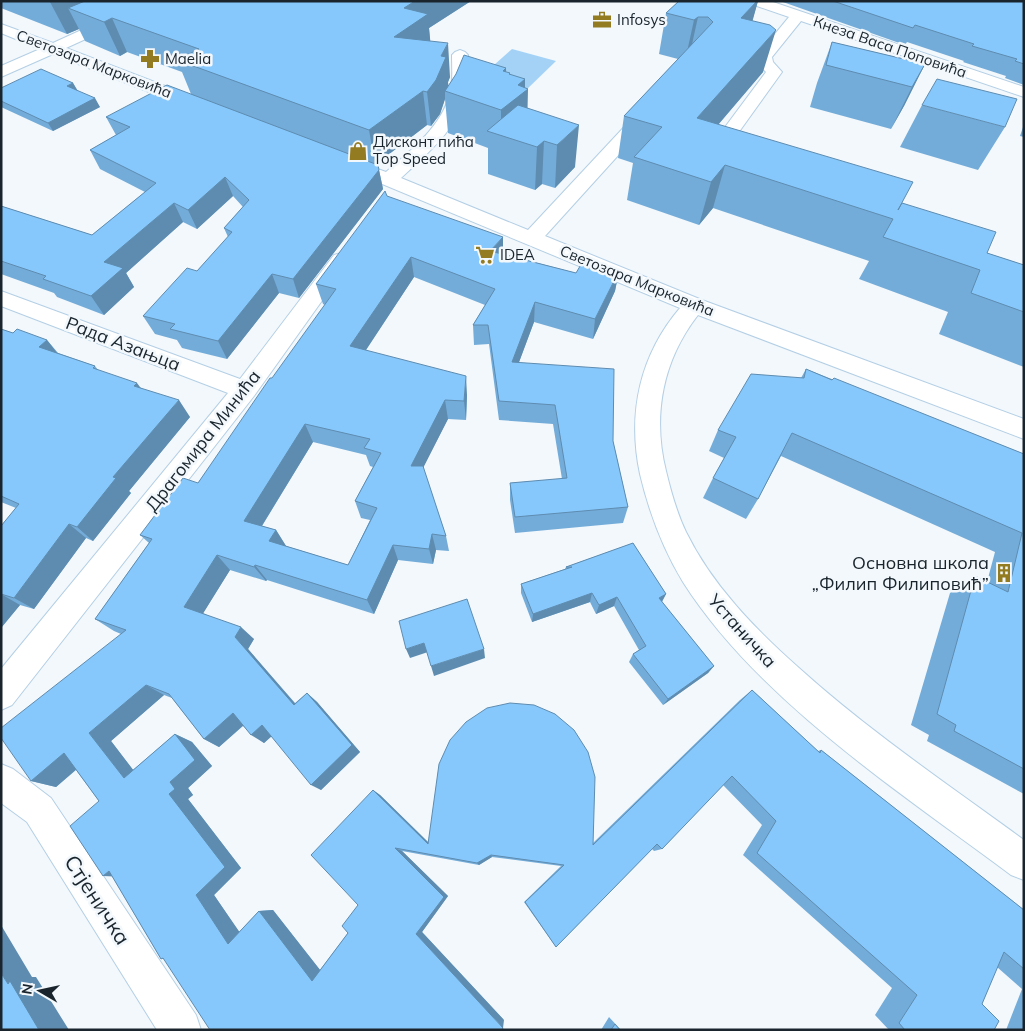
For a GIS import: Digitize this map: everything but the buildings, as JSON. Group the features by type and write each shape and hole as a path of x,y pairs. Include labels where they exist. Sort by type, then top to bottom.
{"street":[{"path":"1,72 156,1"},
{"name":"Кнеза Васа Поповића","path":"756,1 1024,92"},
{"path":"720,146 774,72 765,63 764,57 798,16"},
{"name":"Светозара Марковића","path":"1,28 212,110"},
{"path":"846,51 857,36"},
{"path":"381,207 394,181 431,139 454,106 458,90 460,54"},
{"path":"532,238 660,99"},
{"name":"Светозара Марковића","path":"333,157 694,305 1024,429"},
{"name":"Драгомира Минића","path":"1,694 245,390 357,238"},
{"name":"Рада Азањца","path":"1,298 245,390"},
{"name":"Устаничка","path":"694,305 665,345 651,382 646,435 655,488 674,537 698,580 737,631 781,675 872,751 1024,862"},
{"name":"Стјеничка","path":"1,781 39,810 182,1030"}],"shaded area":[{"path":"512,49 556,61 522,94 476,81"}],"place":[{"name":"Infosys","path":"602,20"},
{"name":"Maelia","path":"150,59"},
{"name":"Дисконт пића Top Speed","path":"358,151"},
{"name":"IDEA","path":"485,255"},
{"name":"Основна школа „Филип Филиповић”","path":"1004,573"}]}
